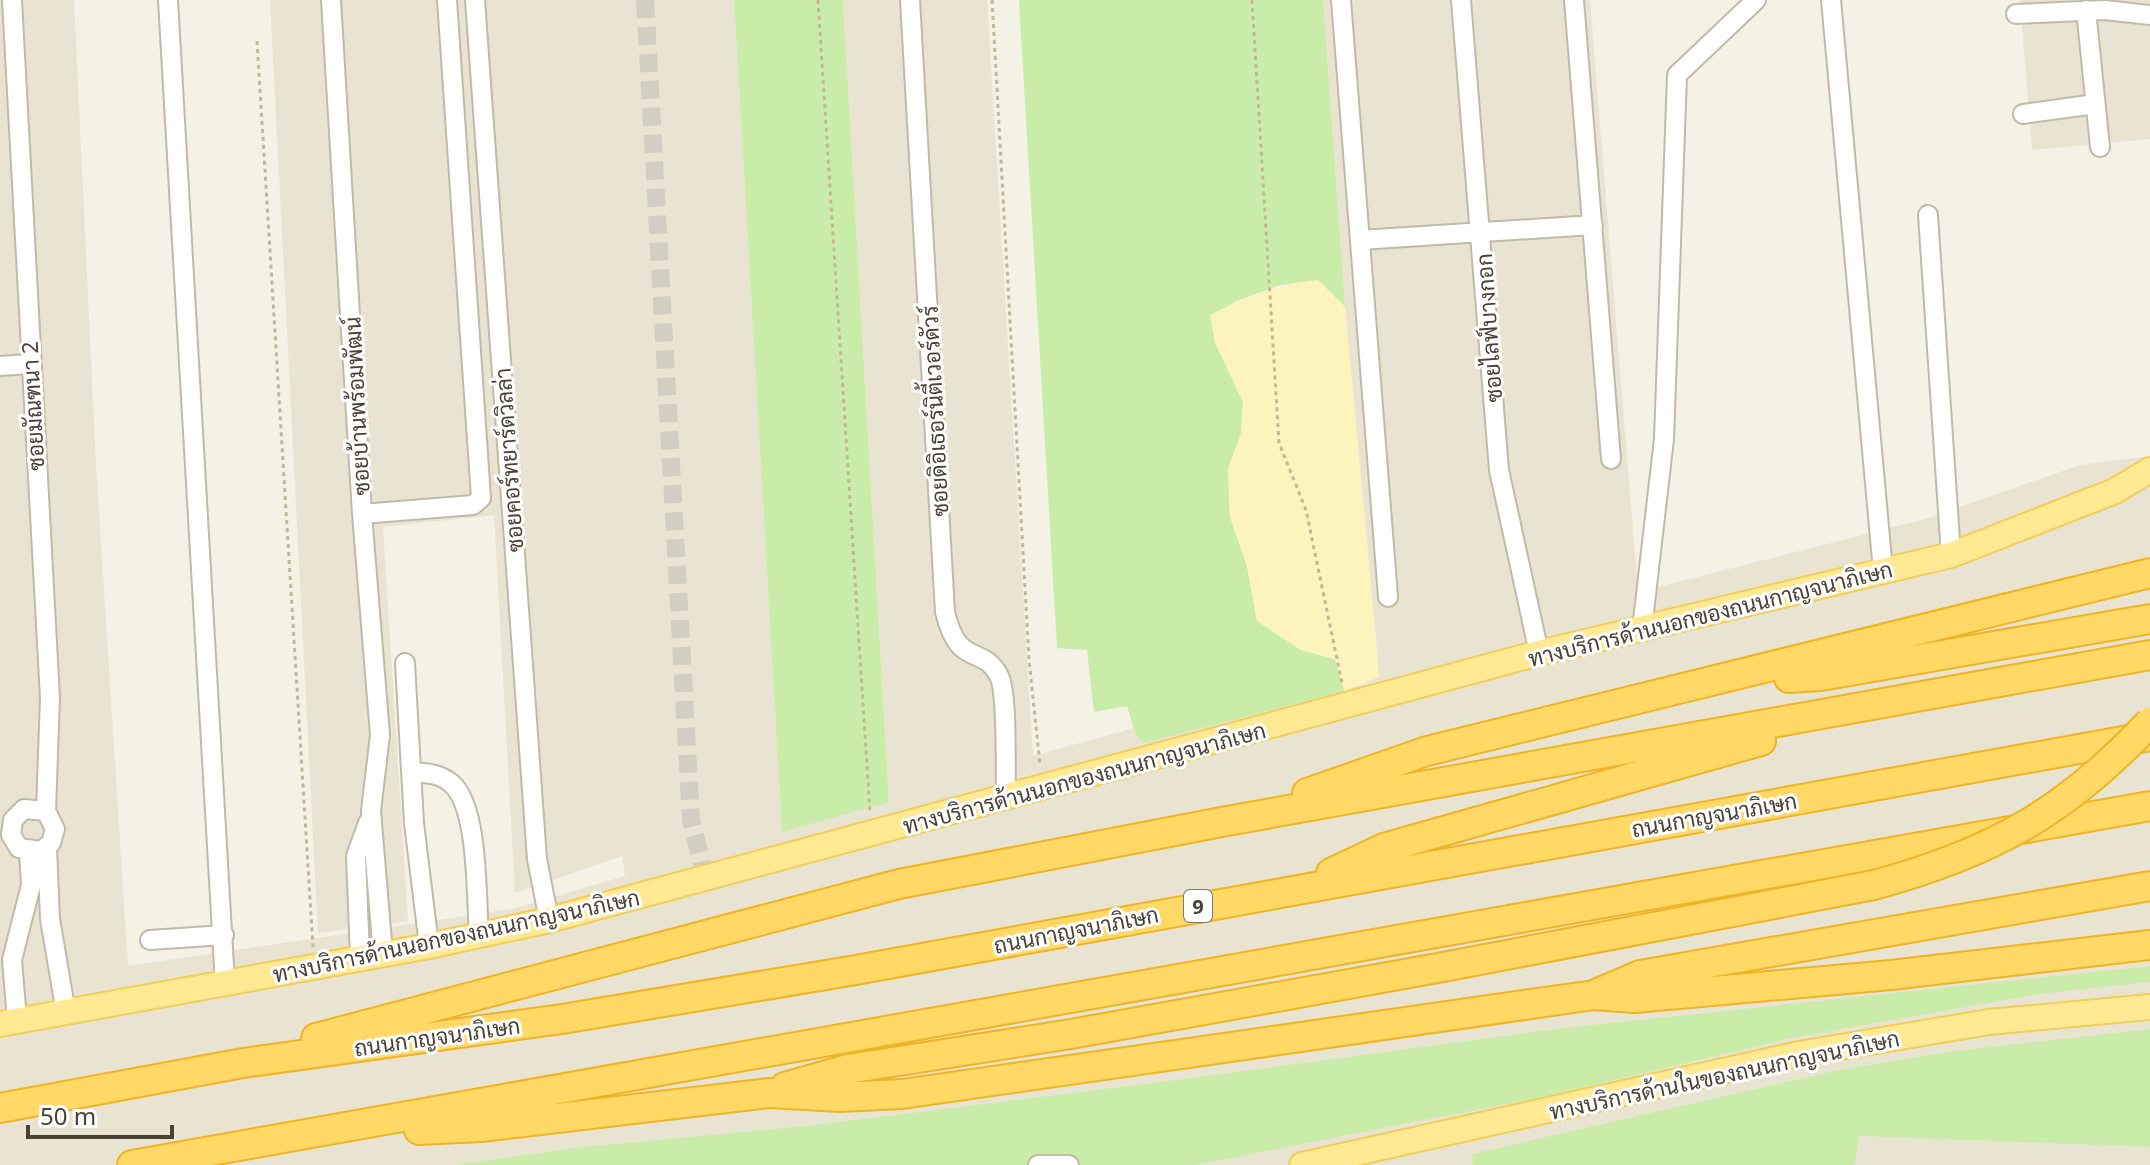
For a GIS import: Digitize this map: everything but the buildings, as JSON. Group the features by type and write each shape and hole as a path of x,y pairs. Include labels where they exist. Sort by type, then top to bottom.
{"highway":[{"path":"1227,821 1427,751 2150,573"},
{"path":"1712,682 1821,676 2150,619"},
{"path":"243,1063 384,1019 619,961 899,884 1227,821 2150,655"},
{"path":"1297,888 1384,848 1755,743 1841,711"},
{"path":"769,1093 848,1069 1071,1034 1443,967 1874,885 1938,868 1987,847 2077,792 2150,722"},
{"name":"ถนนกาญจนาภิเษก","path":"0,1108 243,1063 562,1019 850,971 2150,736"},
{"path":"132,1165 2150,806"},
{"path":"1594,995 1640,975 2150,886"},
{"path":"306,1135 481,1127 769,1093 840,1097 929,1090 1594,995 1634,998 1680,994 1891,975 2150,945"}],"main road":[{"name":"ทางบริการด้านนอกของถนนกาญจนาภิเษก","path":"9,1022 429,946 549,920 1539,653 1951,555 2115,491 2150,470"},
{"name":"ทางบริการด้านในของถนนกาญจนาภิเษก","path":"1302,1165 1799,1054 1989,1022 2150,1007"}],"street":[{"name":"ซอยมัณฑนา 2","path":"9,1022 12,960 38,850 55,829 46,811 50,698 12,0"},
{"path":"168,0 225,984"},
{"name":"ซอยบ้านพร้อมพัฒน์","path":"331,0 362,514 380,735 371,811 356,856 371,956"},
{"path":"362,514 473,505 481,498 447,0"},
{"name":"ซอยคอร์ทยาร์ดวิลล่า","path":"475,0 537,859 549,920"},
{"name":"ซอยดิอิเธอร์นิตี้เวอร์ดัวร์","path":"910,0 945,612 952,638 962,651 986,661 1000,676 1006,796"},
{"path":"1341,0 1388,597"},
{"name":"ซอยไลฟ์บางกอก","path":"1461,0 1499,470 1539,653"},
{"path":"1574,0 1611,459"},
{"path":"1642,629 1664,439 1677,75 1756,0"},
{"path":"1831,0 1883,571"},
{"path":"2086,10 2100,147"},
{"path":"2016,14 2148,10"},
{"path":"2023,114 2095,104"},
{"path":"1928,215 1951,555"},
{"path":"1360,240 1593,225"},
{"path":"0,366 30,364"},
{"path":"405,663 411,772 429,946"},
{"path":"411,772 435,774 450,782 468,809 479,935"},
{"path":"38,850 19,848 6,835 18,814 32,808 46,811"},
{"name":"ซอยมัณฑนา 2","path":"38,850 66,1013"},
{"path":"150,940 224,935"},
{"path":"1038,1165 1069,1165"}],"path":[{"path":"818,0 872,833"},
{"path":"992,0 1029,659 1042,785"},
{"path":"1252,0 1279,443 1306,510 1347,706"},
{"path":"257,41 314,967"}],"shaded area":[{"path":"0,0 74,0 96,465 128,966 512,909 625,876 622,856 515,893 494,515 383,527 408,921 318,933 270,0 734,0 782,830 889,798 843,0 987,0 1033,756 1378,660 1345,307 1323,0 1590,0 1638,592 1925,519 2080,465 2150,456 2150,1165 0,1165"},
{"path":"2020,0 2150,0 2150,139 2032,150"}],"green space":[{"path":"734,0 843,0 889,802 782,832"},
{"path":"1019,0 1323,0 1345,307 1317,280 1280,285 1234,302 1215,342 1243,402 1241,434 1228,468 1230,517 1247,566 1257,621 1301,650 1335,659 1344,691 1144,743 1136,735 1127,706 1094,712 1087,650 1057,648"},
{"path":"2150,966 2150,982 2040,994 1786,1039 1548,1096 1195,1165 456,1165 573,1148 807,1126 1564,1028"},
{"path":"2150,1029 2150,1147 1859,1136 1855,1165 1473,1165 1472,1154 1848,1068 1955,1051"}],"sand":[{"path":"1318,280 1345,307 1379,677 1344,691 1335,659 1301,650 1257,621 1247,566 1230,517 1228,468 1241,434 1243,402 1215,342 1210,315 1262,293"}],"tunnel":[{"path":"645,0 691,820 706,879"}]}
